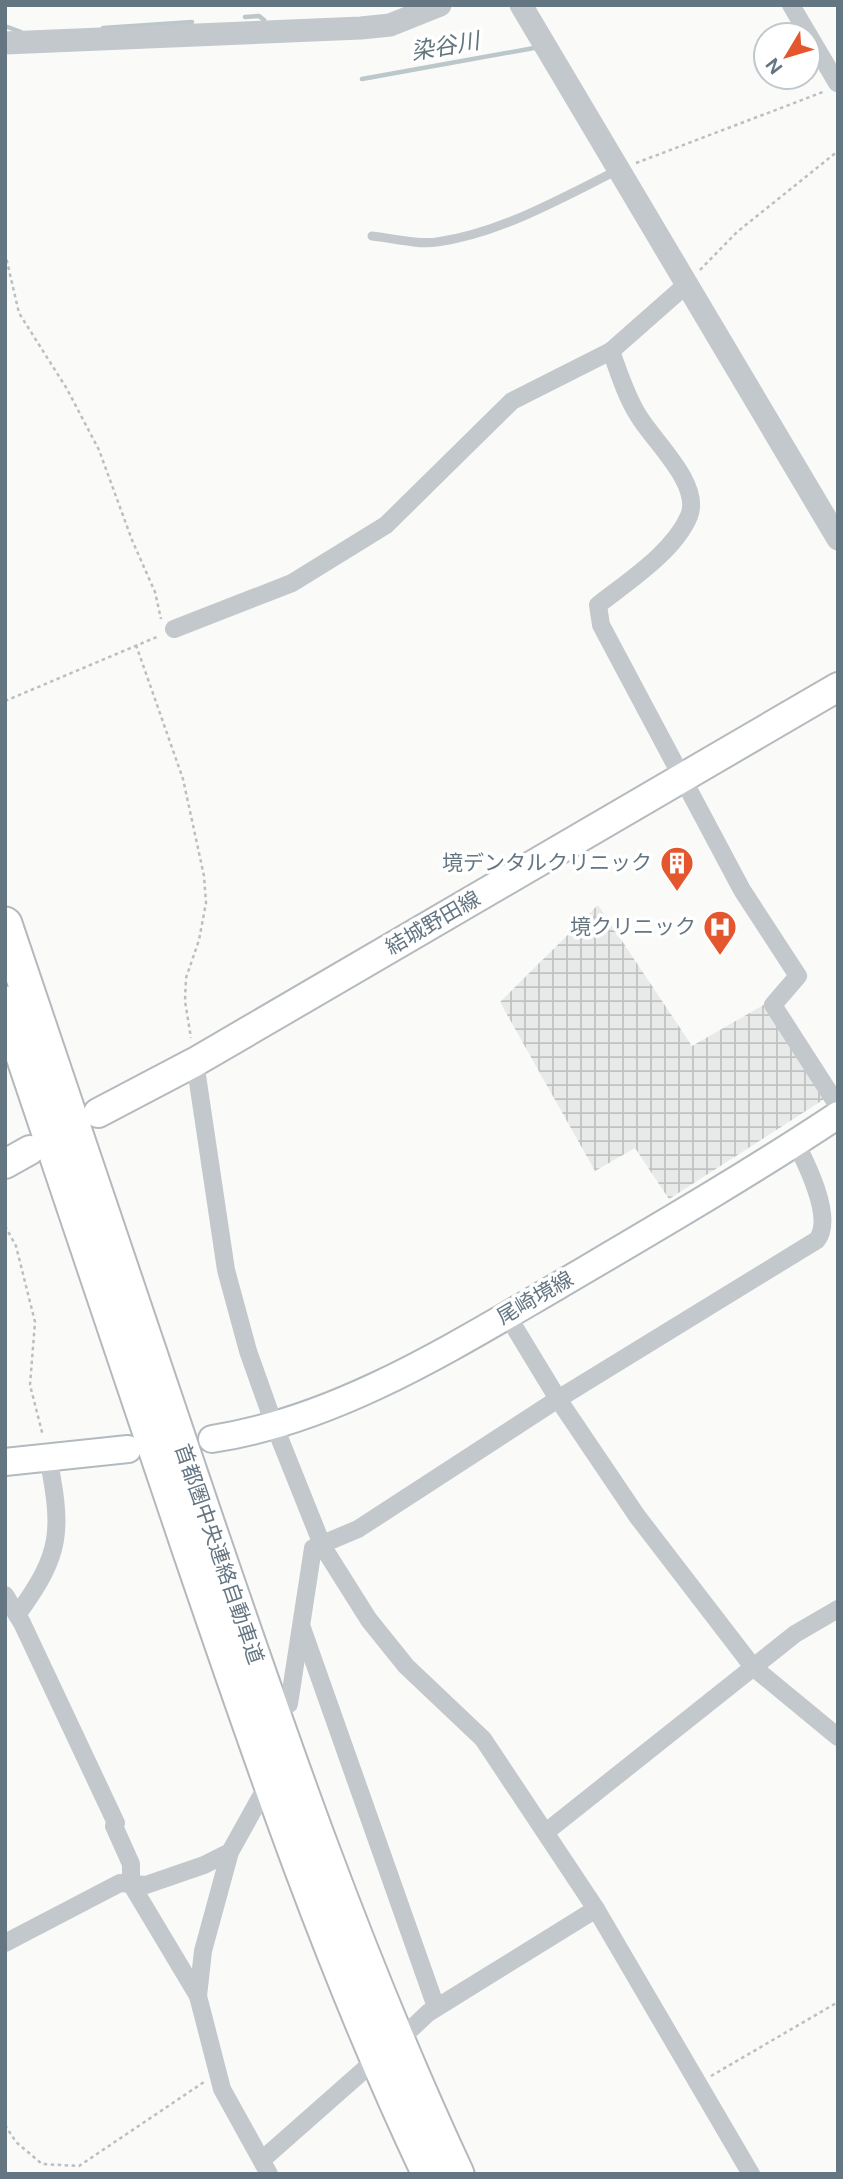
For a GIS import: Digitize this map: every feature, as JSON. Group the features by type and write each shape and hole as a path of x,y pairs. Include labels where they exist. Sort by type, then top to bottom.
{"highway":[{"name":"首都圏中央連絡自動車道","path":"5,924 241,1621 351,1926 404,2061 457,2174"},
{"name":"首都圏中央連絡自動車道","path":"5,1003 300,1868 387,2085 429,2174"}],"main road":[{"name":"結城野田線","path":"98,1113 195,1062 838,687"},
{"name":"尾崎境線","path":"212,1439 275,1427 363,1391 507,1315 796,1143 838,1115"},
{"path":"5,1164 30,1150"},
{"path":"5,1462 128,1449"}],"street":[{"path":"5,43 361,28 390,25 440,5"},
{"path":"522,5 838,540"},
{"path":"791,5 836,83"},
{"path":"168,624 292,583 386,525 512,401 611,351 687,284"},
{"path":"611,351 637,415 684,478 690,495 689,515 662,553 598,606 601,625 742,890 798,976 773,1005 838,1106"},
{"path":"195,1062 226,1270 248,1351 323,1547 369,1620 406,1666 483,1739 596,1909 751,2174"},
{"path":"289,1704 313,1548 323,1547 358,1529 558,1399 817,1240 821,1234 823,1214 806,1162 796,1143"},
{"path":"507,1315 558,1399 637,1516 753,1667 838,1737"},
{"path":"17,1615 37,1587 55,1550 57,1514 48,1456"},
{"path":"5,1595 116,1823 114,1826 131,1864 131,1884 198,1996 222,2090 266,2166 365,2069"},
{"path":"546,1832 795,1634 838,1609"},
{"path":"301,1626 436,2007"},
{"path":"198,1996 203,1951 230,1852 260,1798"},
{"path":"5,1943 120,1882 146,1885 204,1865 230,1852"},
{"path":"411,2029 436,2007 596,1909"}],"lane":[{"path":"372,236 434,243 457,238 508,223 620,169"}],"path":[{"path":"620,169 812,98 836,83"},
{"path":"687,284 737,232 838,151"},
{"path":"5,253 19,313 67,389 99,450 132,540 168,624 136,645 5,701"},
{"path":"136,645 183,779 204,876 206,903 199,940 186,978 185,1001 195,1062"},
{"path":"5,1226 16,1246 34,1322 30,1385 48,1456"},
{"path":"698,2083 838,2002"},
{"path":"5,2125 16,2142 42,2164 79,2166 218,2073"}],"shaded area":[{"path":"598,905 692,1046 767,1003 826,1098 669,1199 635,1148 595,1171 500,1002"}],"waterway":[{"name":"染谷川","path":"245,17 259,16 264,20"},
{"name":"染谷川","path":"103,28 192,22"},
{"name":"染谷川","path":"5,26 21,32"},
{"name":"染谷川","path":"362,79 534,48"}],"place":[{"name":"境デンタルクリニック","path":"677,893"},
{"name":"境クリニック","path":"720,957"}]}
